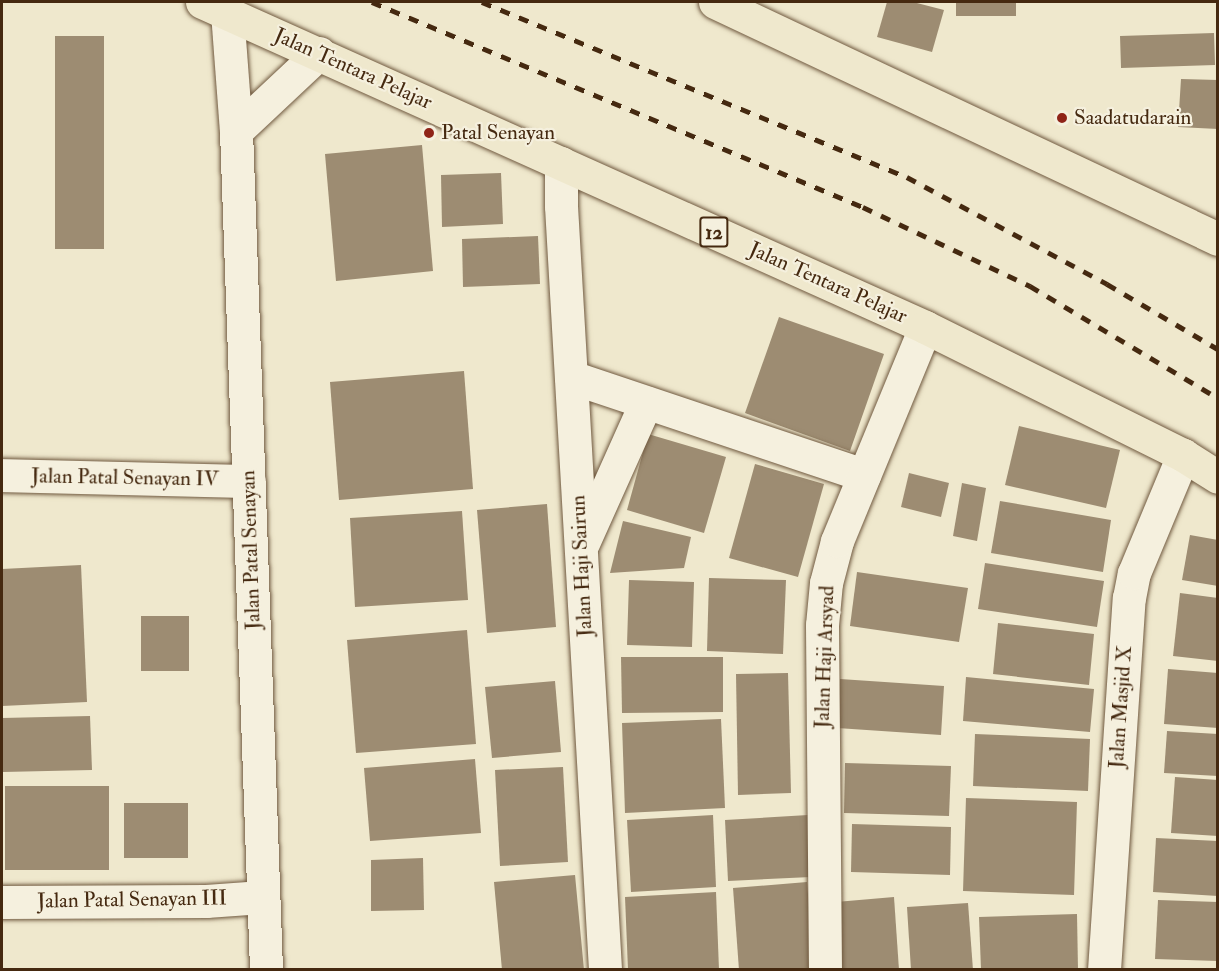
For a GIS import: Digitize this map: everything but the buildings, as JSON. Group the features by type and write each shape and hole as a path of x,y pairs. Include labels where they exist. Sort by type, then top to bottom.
{"highway":[{"path":"715,2 1216,234"},
{"name":"Jalan Tentara Pelajar","path":"214,7 925,327 1183,455 1218,477"}],"street":[{"name":"Jalan Patal Senayan","path":"214,7 236,131 266,969"},
{"path":"236,131 319,53"},
{"name":"Jalan Haji Sairun","path":"561,163 605,969"},
{"name":"Jalan Haji Arsyad","path":"825,969 822,625 826,583 837,541 925,327"},
{"path":"571,377 864,475"},
{"path":"581,548 646,402"},
{"name":"Jalan Masjid X","path":"1104,969 1129,597 1134,573 1183,455"},
{"name":"Jalan Patal Senayan IV","path":"2,475 249,481"},
{"name":"Jalan Patal Senayan III","path":"2,902 206,901 262,897"}],"railway":[{"path":"372,2 863,207 1030,286 1218,398"},
{"path":"482,2 907,177 1107,284 1218,349"}],"place":[{"name":"Saadatudarain","path":"1062,118"},
{"name":"Patal Senayan","path":"429,133"}]}
